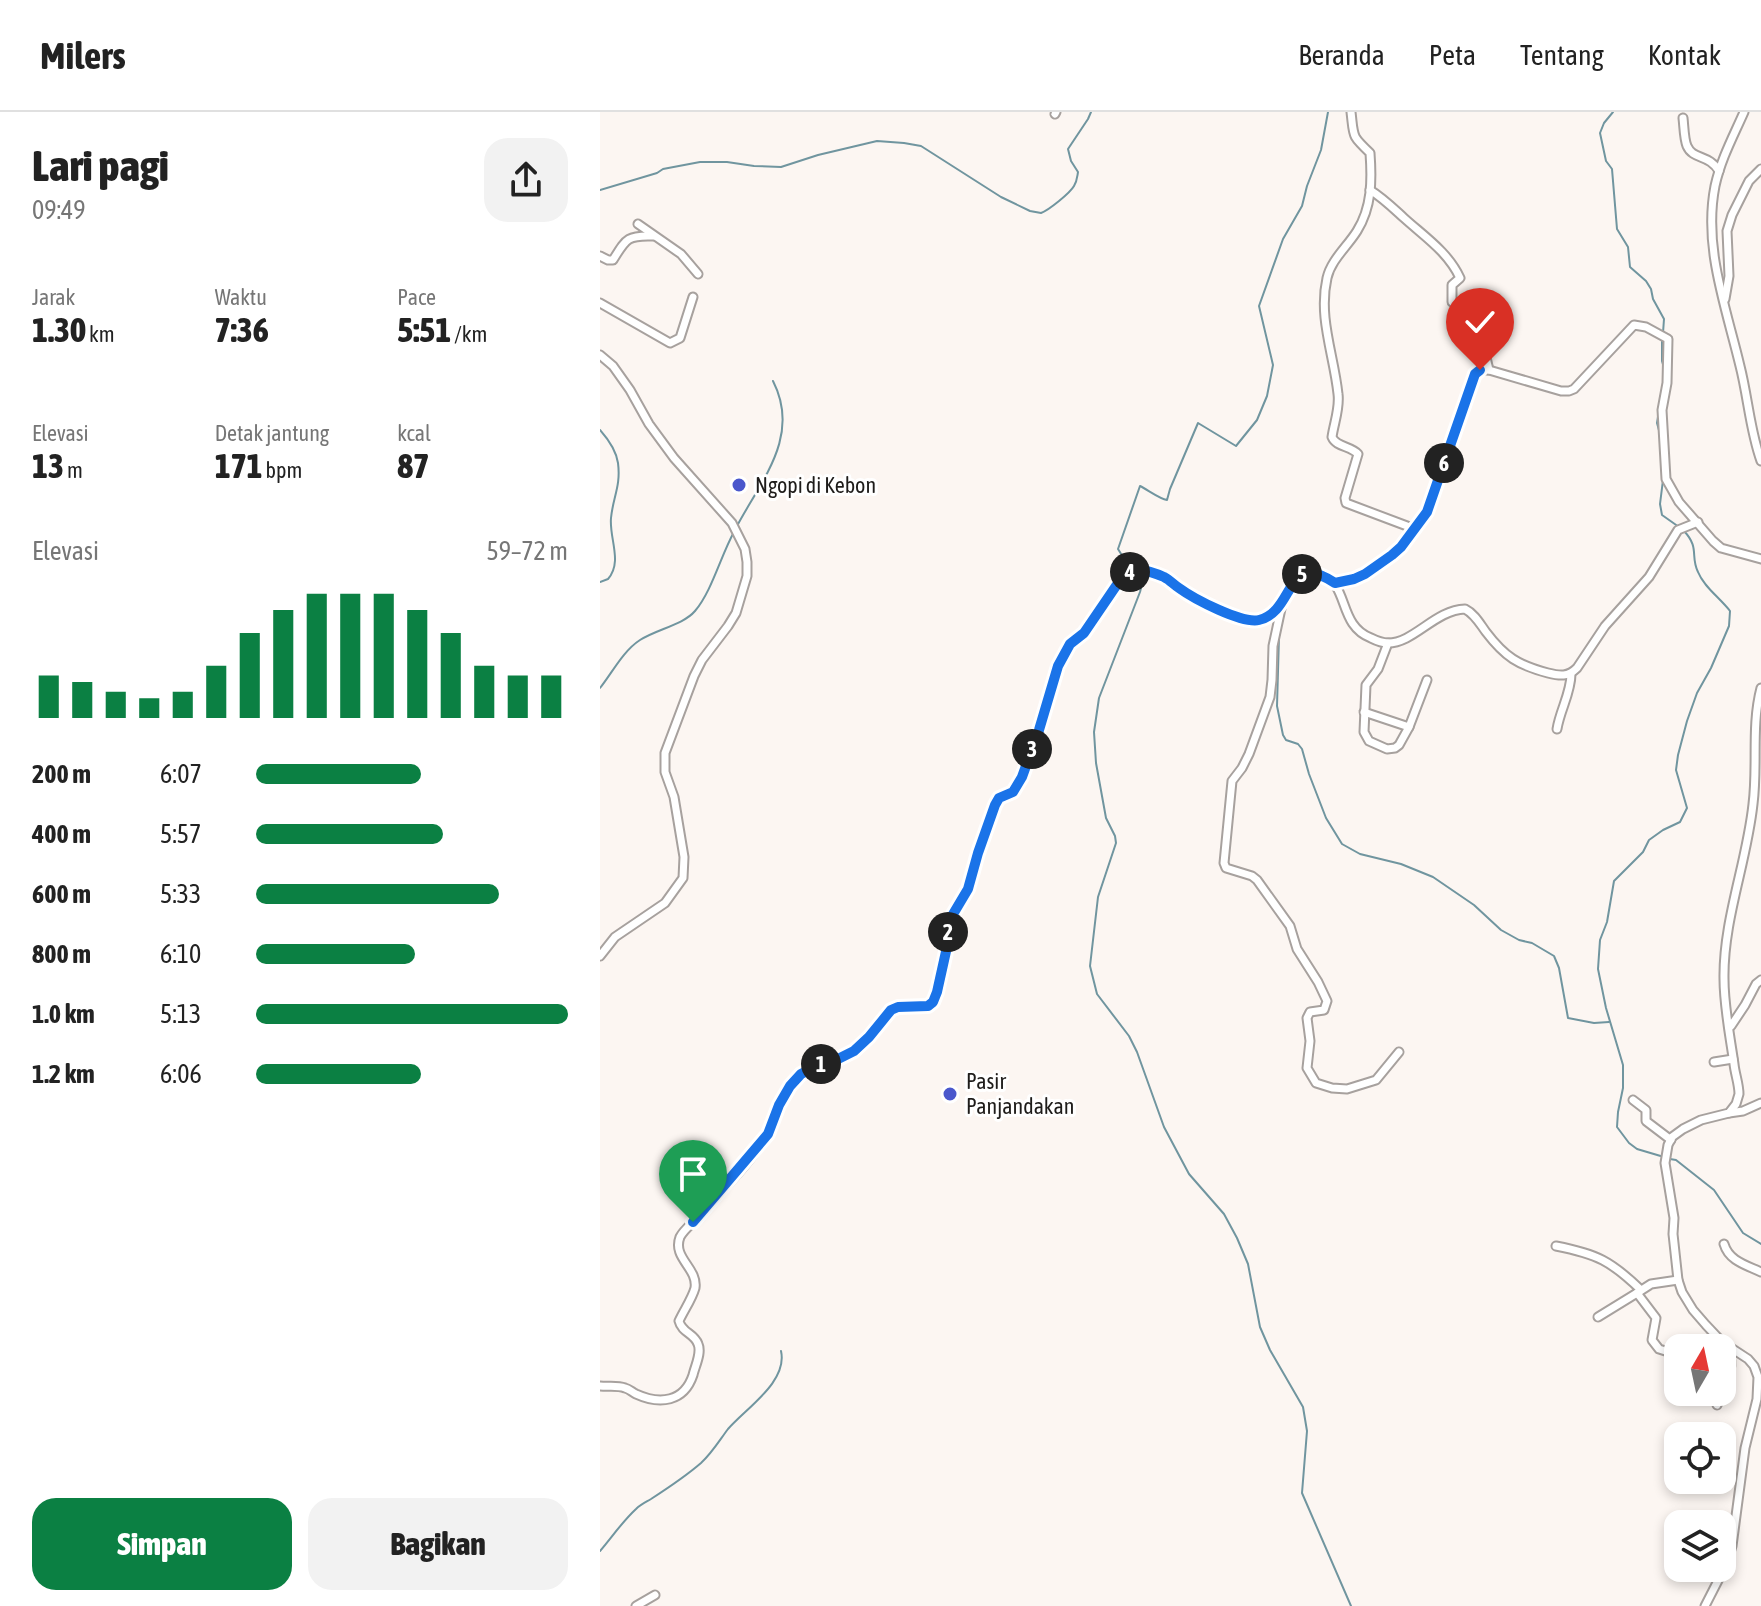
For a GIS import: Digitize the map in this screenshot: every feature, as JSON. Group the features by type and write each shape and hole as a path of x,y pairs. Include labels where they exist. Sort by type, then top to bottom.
{"street":[{"path":"1351,112 1357,143 1370,153 1371,174 1369,202 1358,230 1330,269 1324,296 1326,331 1339,395 1332,437 1335,442 1358,454 1346,503 1415,529"},
{"path":"1744,112 1719,171 1712,212 1712,239 1761,461"},
{"path":"1683,118 1687,147 1696,155 1709,159 1719,171"},
{"path":"1725,305 1729,276 1727,231 1749,181 1761,169"},
{"path":"1370,190 1441,250 1453,265 1460,278 1452,285 1452,302 1470,313 1489,370"},
{"path":"638,224 681,254 698,274"},
{"path":"600,256 613,260 628,238 657,236"},
{"path":"600,303 670,343 680,338 693,297"},
{"path":"1335,583 1365,574 1392,555 1427,512 1475,374 1480,370 1489,370 1569,391 1634,325 1646,327 1669,342 1662,410 1666,479 1679,502 1721,548 1761,559"},
{"path":"600,355 613,366 674,458 732,523 745,549 747,562 747,576 736,613 702,660 665,753 665,772 674,797 684,857 683,878 665,903 615,937 600,956"},
{"path":"1557,729 1571,674 1605,626 1649,577 1682,528 1698,522"},
{"path":"600,1386 619,1386 644,1397 663,1399 675,1398 685,1391 699,1350 696,1339 679,1325 695,1287 692,1271 681,1257 681,1235 768,1134 779,1105 796,1078 809,1069 854,1051 891,1010 928,1006 933,1002 947,947 949,921 968,889 995,805 999,798 1013,792 1022,777 1058,666 1070,644 1090,626 1105,600 1134,568 1166,578 1213,606 1256,620 1271,613 1282,602 1297,576 1322,574 1335,583 1352,624 1368,637 1388,643 1404,638 1446,613 1465,609 1474,614 1494,642 1513,661 1559,675 1571,674"},
{"path":"1282,602 1273,646 1270,697 1249,754 1232,781 1224,863 1226,868 1257,880 1290,926 1297,949 1327,1001 1324,1010 1310,1012 1307,1018 1310,1041 1307,1068 1316,1083 1347,1089 1376,1080 1399,1052"},
{"path":"1388,643 1378,669 1367,682 1364,712 1366,736 1373,744 1387,749 1399,745 1427,680"},
{"path":"1729,1113 1740,1090 1724,995 1725,956 1754,801 1754,724 1761,688"},
{"path":"1364,712 1409,727"},
{"path":"1730,1028 1761,980"},
{"path":"1714,1062 1733,1059"},
{"path":"1633,1100 1646,1110 1646,1121 1671,1140"},
{"path":"1715,1334 1693,1310 1678,1280 1666,1151 1671,1140 1683,1129 1701,1120 1743,1111 1761,1103"},
{"path":"1724,1244 1731,1258 1761,1272"},
{"path":"1556,1246 1592,1254 1617,1268 1639,1291 1656,1318 1652,1340 1664,1351"},
{"path":"1598,1317 1651,1284 1678,1280"},
{"path":"1705,1606 1727,1563 1732,1546 1745,1448 1757,1399 1758,1377 1754,1366 1736,1351"},
{"path":"1750,1427 1761,1417"},
{"path":"636,1606 655,1595"}],"waterway":[{"path":"600,190 663,169 700,162 781,167 877,141 921,146 1001,197 1041,213 1059,201 1075,184 1078,172 1068,149 1091,112"},
{"path":"1134,564 1123,557 1118,549 1140,486 1167,500 1198,423 1236,446 1257,420 1267,396 1273,365 1259,306 1283,239 1302,206 1321,150 1328,112"},
{"path":"1613,112 1600,133 1606,161 1612,169 1617,229 1628,247 1630,267 1651,289 1664,319 1663,333"},
{"path":"1662,339 1664,368"},
{"path":"737,526 767,474 781,439 781,401 773,381"},
{"path":"1660,434 1657,423 1661,398"},
{"path":"600,430 614,449 619,471 611,518 615,565 608,579 600,582"},
{"path":"1663,480 1662,515 1679,527"},
{"path":"1664,1157 1637,1149 1617,1127 1623,1065 1598,969 1600,940 1607,922 1614,881 1643,852 1649,840 1680,822 1687,808 1676,770 1678,755 1697,693 1729,626 1730,611 1701,577 1692,542 1684,531"},
{"path":"600,688 634,645 684,620 695,611 734,532"},
{"path":"1139,572 1140,592 1099,698 1094,732 1106,818 1116,843 1098,897 1090,966 1097,994 1129,1036 1137,1052 1164,1127 1189,1174 1224,1214 1248,1264 1260,1327 1303,1407 1307,1431 1302,1493 1351,1606"},
{"path":"1279,636 1277,706 1283,735 1302,749 1326,818 1342,844 1360,854 1401,864 1433,877 1474,905 1501,930 1554,956 1568,1018 1594,1023 1609,1022"},
{"path":"1670,1159 1676,1160 1714,1190 1743,1233 1761,1244"},
{"path":"600,1551 638,1507 709,1455 728,1429 772,1384 778,1373 781,1351"}],"place":[{"name":"Ngopi di Kebon","path":"739,485"},
{"name":"Pasir Panjandakan","path":"950,1094"}],"route":[{"path":"693,1222 768,1134 779,1105 796,1078 854,1051 891,1010 928,1006 933,1002 947,947 949,921 968,889 995,805 999,798 1013,792 1022,777 1058,666 1070,644 1090,626 1116,586 1134,568 1144,570 1166,578 1203,602 1256,620 1271,613 1282,602 1297,576 1322,574 1335,583 1365,574 1401,547 1427,512 1475,374 1480,370"}]}
